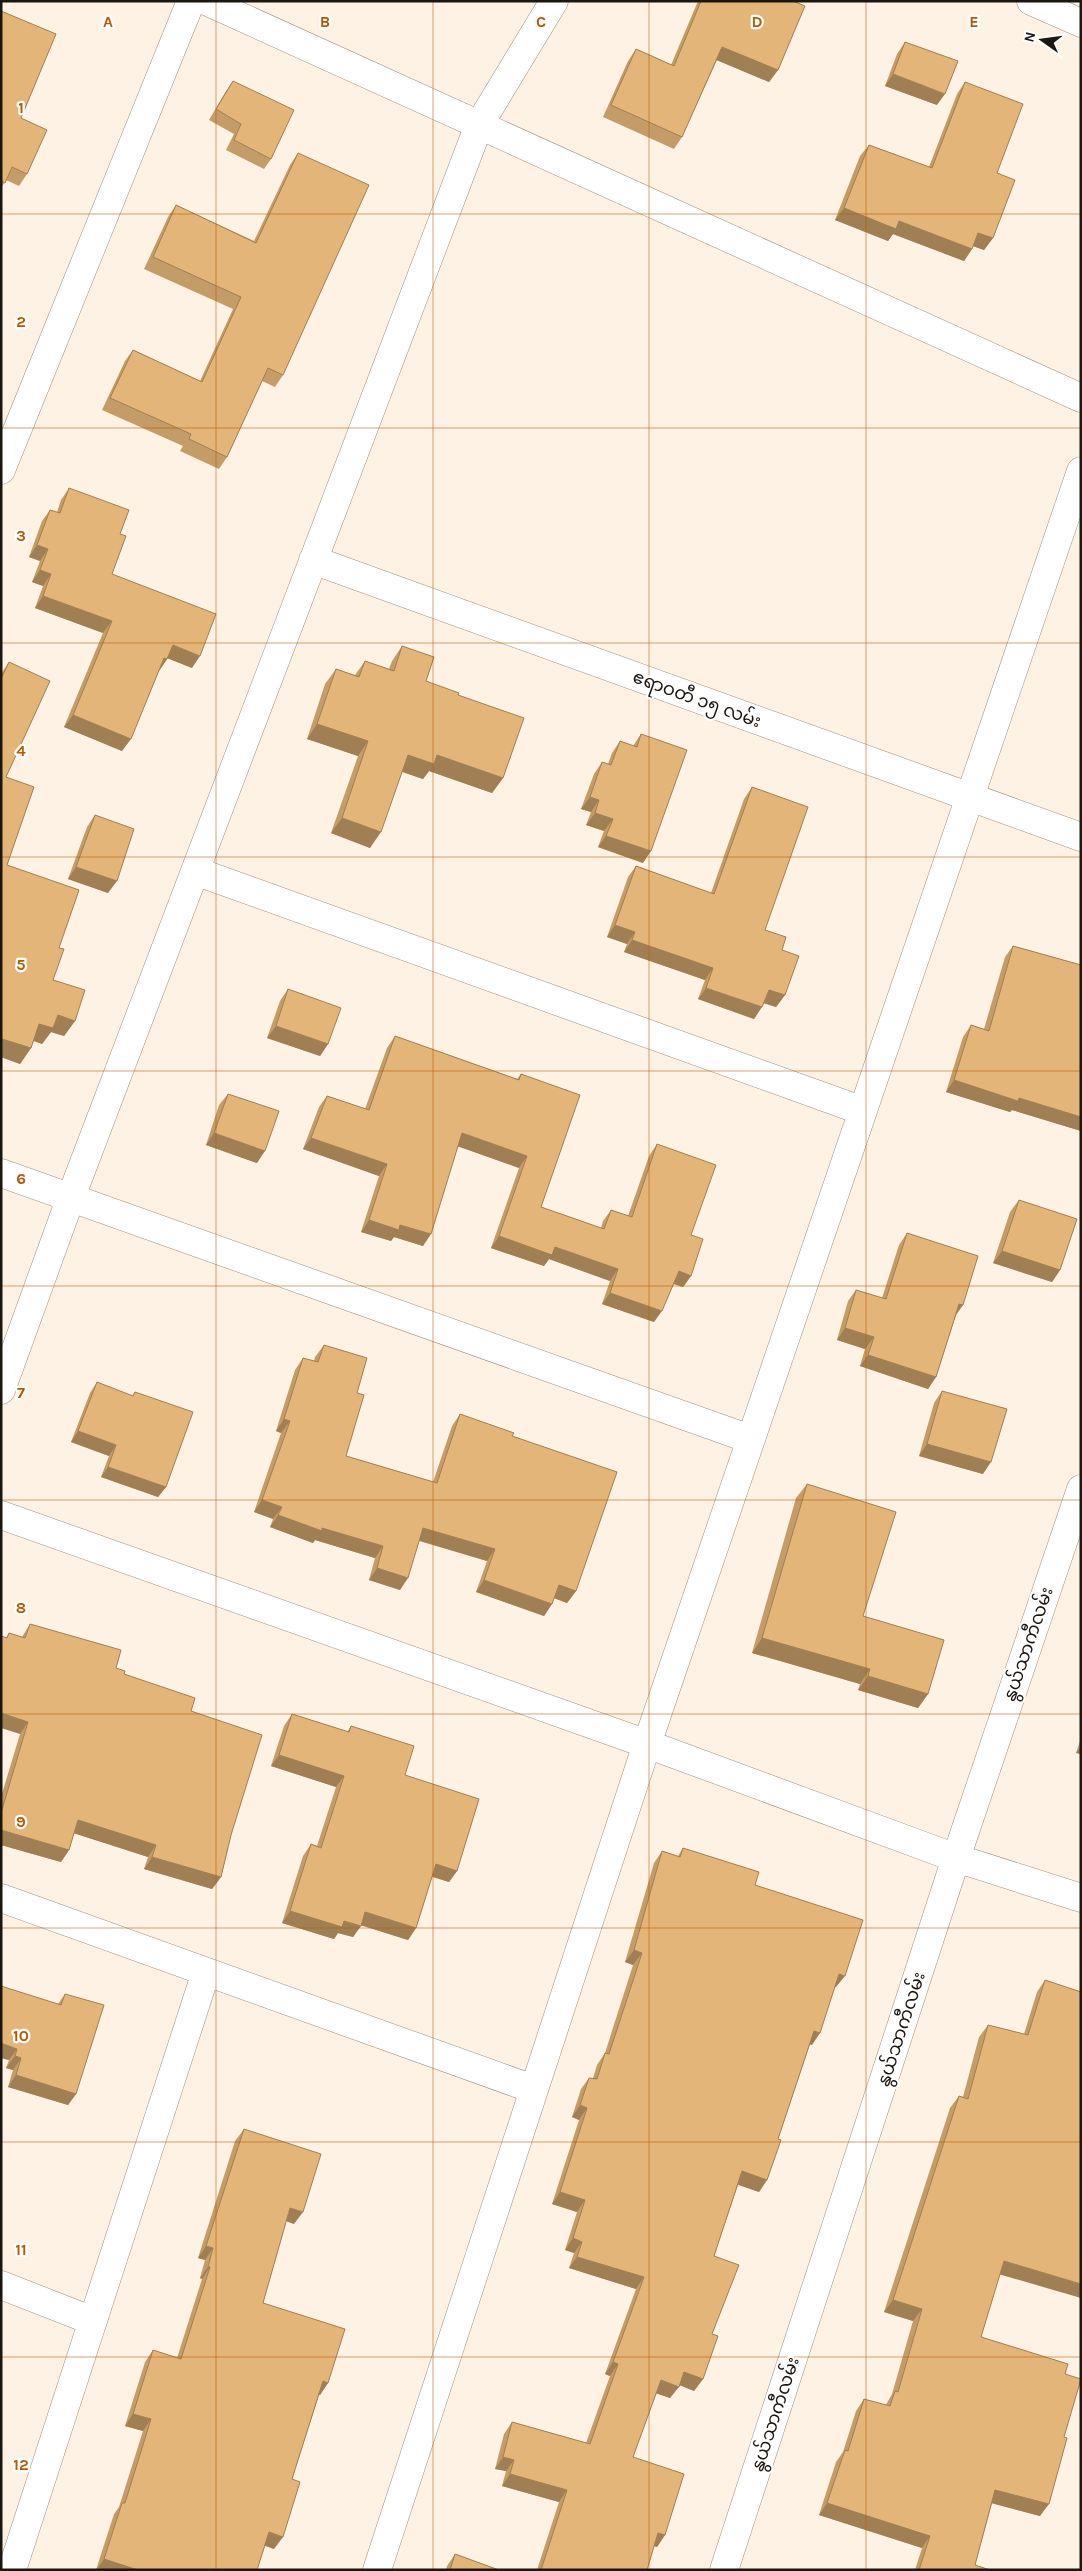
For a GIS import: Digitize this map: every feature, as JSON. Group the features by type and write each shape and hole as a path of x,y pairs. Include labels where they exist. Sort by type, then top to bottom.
{"street":[{"path":"1,470 191,1"},
{"path":"206,1 1081,398"},
{"path":"1,1390 71,1197 479,125 554,1"},
{"path":"1031,1 1081,23"},
{"path":"377,2570 647,1744 1081,471"},
{"name":"ဧရာဝတီ ၁၅ လမ်း","path":"313,560 1081,837"},
{"path":"195,871 863,1110"},
{"path":"1,1172 750,1439"},
{"name":"နွယ်သာကီလမ်း","path":"724,2570 956,1858 1081,1489"},
{"path":"1,1515 647,1744 956,1858 1081,1898"},
{"path":"1,1898 533,2089"},
{"path":"12,2570 206,1972"},
{"path":"1,2285 93,2321"}],"building":[{"path":"701,1 793,1 805,6 778,70 722,47 682,137 611,105 636,49 674,66"},
{"path":"1,11 56,34 21,118 47,130 27,174 12,167 5,183 1,181"},
{"path":"905,42 958,61 945,94 893,74"},
{"path":"233,81 294,110 271,159 234,140 241,124 216,109"},
{"path":"965,82 1023,104 997,173 1015,180 993,238 978,233 972,249 899,221 896,229 844,208 869,145 932,168"},
{"path":"298,153 369,185 283,375 268,368 227,457 189,439 191,434 110,398 133,350 202,382 241,297 153,257 176,205 256,243"},
{"path":"69,488 129,510 120,534 126,536 112,574 216,614 200,656 173,645 167,659 164,658 131,739 73,715 112,621 43,596 51,574 40,570 48,549 37,545 50,510 60,513"},
{"path":"402,646 434,657 426,681 459,693 458,695 524,718 503,778 437,755 434,764 408,755 381,832 342,818 368,741 317,724 336,669 359,677 365,661 394,671"},
{"path":"9,662 50,681 6,777 34,787 7,865 79,890 59,948 64,949 53,980 85,990 75,1021 58,1015 53,1028 39,1024 31,1048 2,1039 1,1041 1,679"},
{"path":"641,734 687,750 651,851 606,836 613,819 595,813 599,800 590,797 602,762 611,765 620,741 637,747"},
{"path":"752,787 808,807 765,930 786,937 782,950 799,956 785,995 769,990 762,1007 706,988 713,968 632,940 635,932 615,925 636,866 714,894"},
{"path":"95,815 134,829 117,881 76,867"},
{"path":"1013,946 1081,965 1081,1117 1019,1098 1018,1101 954,1080 971,1025 989,1031"},
{"path":"288,989 341,1008 328,1044 276,1026"},
{"path":"395,1036 519,1080 521,1074 580,1095 541,1207 604,1229 611,1210 632,1217 657,1144 716,1165 691,1235 703,1239 691,1276 679,1271 662,1311 610,1293 618,1269 555,1247 552,1255 499,1236 527,1156 462,1133 431,1234 400,1225 399,1230 369,1220 387,1164 311,1138 327,1096 369,1110"},
{"path":"228,1094 279,1111 265,1151 214,1133"},
{"path":"1019,1200 1077,1219 1060,1270 1002,1251"},
{"path":"907,1233 978,1256 963,1305 959,1304 936,1377 868,1355 874,1337 845,1328 856,1290 886,1299"},
{"path":"324,1345 367,1358 357,1393 364,1395 346,1456 437,1483 460,1414 514,1433 512,1436 617,1472 576,1591 559,1585 552,1604 484,1580 495,1549 423,1528 408,1578 377,1568 383,1546 322,1528 322,1531 278,1515 282,1507 262,1500 290,1421 284,1419 303,1358 318,1362"},
{"path":"97,1382 133,1396 135,1392 193,1412 166,1487 108,1467 116,1445 78,1431"},
{"path":"942,1391 1007,1409 991,1462 927,1444"},
{"path":"807,1484 896,1512 863,1616 944,1640 928,1694 868,1676 870,1669 762,1638"},
{"path":"30,1624 121,1650 116,1668 125,1671 124,1674 195,1698 191,1711 262,1735 231,1835 221,1877 152,1857 156,1845 78,1820 69,1850 1,1830 1,1813 28,1722 1,1713 1,1636 7,1638 9,1633 25,1638"},
{"path":"292,1714 349,1732 351,1726 414,1746 405,1775 479,1799 457,1871 436,1864 416,1928 365,1912 361,1926 344,1921 342,1927 290,1911 311,1844 321,1848 344,1776 279,1755"},
{"path":"683,1848 759,1872 755,1885 863,1920 845,1976 839,1974 820,2033 814,2031 778,2139 781,2140 767,2180 742,2171 714,2256 739,2265 712,2334 718,2336 703,2379 684,2372 679,2387 661,2380 633,2457 684,2474 665,2535 658,2533 647,2570 541,2570 567,2490 510,2474 514,2460 503,2457 512,2422 590,2444 618,2364 613,2362 644,2277 577,2257 582,2242 573,2238 585,2200 560,2192 587,2108 580,2105 589,2078 597,2079 605,2053 609,2054 642,1953 634,1950 662,1851 680,1857"},
{"path":"1045,1980 1081,1992 1081,2284 1004,2261 981,2337 1068,2364 1065,2374 1081,2379 1064,2437 1067,2438 1049,2504 995,2490 975,2565 990,2570 919,2570 930,2536 827,2503 845,2450 848,2451 864,2399 890,2406 895,2391 898,2392 922,2309 893,2300 959,2096 968,2099 988,2025 1028,2035"},
{"path":"1,1986 61,2005 65,1994 104,2005 76,2094 16,2075 21,2058 15,2056 17,2049 1,2043"},
{"path":"244,2129 321,2154 303,2212 290,2208 263,2303 345,2329 328,2383 323,2381 292,2479 300,2482 283,2537 269,2532 257,2570 138,2570 104,2559 122,2503 125,2503 151,2419 133,2414 153,2350 181,2359 210,2267 208,2267 213,2248 206,2246"},
{"path":"455,2554 499,2570 450,2570"}]}
